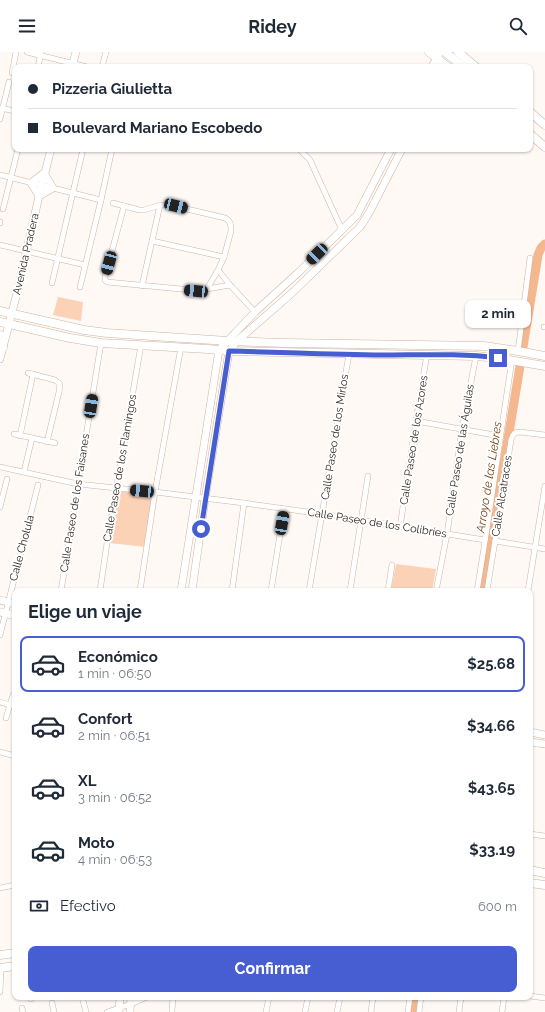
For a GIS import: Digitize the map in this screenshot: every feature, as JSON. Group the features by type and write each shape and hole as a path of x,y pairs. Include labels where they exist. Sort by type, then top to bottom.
{"main road":[{"path":"429,52 439,55 445,64"},
{"path":"451,53 461,64"},
{"path":"451,53 471,64"},
{"path":"533,115 545,125"},
{"path":"533,137 545,147"},
{"path":"0,311 95,332 228,341 465,345 493,347 545,356"},
{"path":"0,322 70,338 101,343 229,351 476,356 512,360 545,366"},
{"path":"0,335 3,347"},
{"path":"533,871 545,873"},
{"path":"533,883 545,885"},
{"path":"0,955 12,953"},
{"path":"1,968 12,966"}],"street":[{"path":"14,64 16,52"},
{"path":"27,52 41,54 70,64"},
{"path":"73,64 76,52"},
{"path":"103,64 106,52"},
{"path":"447,64 451,53"},
{"path":"39,64 41,54"},
{"path":"434,64 439,55"},
{"path":"0,119 1,108 9,82"},
{"path":"1,108 12,110"},
{"path":"3,209 17,152"},
{"name":"Avenida Pradera","path":"0,359 50,152"},
{"path":"52,283 72,193 83,152"},
{"path":"80,287 111,152"},
{"path":"302,152 310,160 342,230"},
{"path":"181,588 219,350 255,312 300,271 357,215 388,152"},
{"path":"192,588 205,498 229,351 237,341 355,233 369,213 400,152"},
{"path":"31,183 44,173 53,188"},
{"path":"0,175 101,200"},
{"path":"31,183 39,196 53,188"},
{"path":"113,203 139,210 160,205 176,206 228,220 231,226 231,231 224,257 207,289"},
{"path":"142,286 160,205"},
{"path":"124,206 105,277 107,282 196,291 230,285"},
{"path":"357,215 364,221"},
{"path":"152,241 224,257"},
{"path":"0,245 85,265"},
{"path":"518,351 530,258"},
{"path":"218,270 255,312"},
{"name":"Calle Paseo de los Faisanes","path":"61,588 101,343"},
{"name":"Calle Paseo de los Flamingos","path":"100,588 141,345"},
{"path":"140,588 155,492 181,347"},
{"name":"Calle Paseo de los Mirlos","path":"310,588 349,354"},
{"name":"Calle Paseo de los Azores","path":"400,527 427,354"},
{"name":"Calle Paseo de las Águilas","path":"437,588 462,429 476,356"},
{"path":"477,588 512,360"},
{"path":"20,436 30,374 55,380 60,384 48,442"},
{"path":"416,421 500,436"},
{"name":"Calle Alcatraces","path":"487,588 513,434 515,432 520,432 545,435"},
{"path":"14,434 55,443"},
{"path":"24,472 32,438"},
{"name":"Calle Paseo de los Colibríes","path":"0,467 78,484 244,503 485,540"},
{"path":"351,588 368,476"},
{"path":"0,507 7,479"},
{"name":"Calle Cholula","path":"14,588 38,485"},
{"path":"528,588 545,486"},
{"path":"232,588 244,503"},
{"path":"271,588 284,509"},
{"path":"495,541 545,549"},
{"path":"388,588 392,565"},
{"path":"0,600 11,603"},
{"name":"Calle Cholula","path":"0,634 2,613 11,603"},
{"path":"2,613 12,615"},
{"path":"6,718 12,698"},
{"path":"0,702 10,705"},
{"path":"533,733 545,735"},
{"path":"533,742 545,744"},
{"path":"0,752 12,755"},
{"path":"533,834 545,836"},
{"path":"0,888 12,886"},
{"path":"0,992 1,968"},
{"path":"533,996 545,998"},
{"path":"83,1000 86,1012"},
{"path":"119,1010 120,1000"},
{"path":"107,1012 119,1010 131,1000"},
{"path":"130,1012 131,1000"},
{"path":"172,1012 173,1000"},
{"path":"266,1012 268,1000"},
{"path":"305,1012 307,1000"},
{"path":"337,1012 339,1000"},
{"path":"371,1012 373,1000"},
{"path":"408,1012 410,1000"},
{"path":"419,1012 421,1000"},
{"path":"459,1012 461,1000"},
{"path":"502,1012 504,1000"},
{"path":"52,1002 54,1012"}],"shaded area":[{"path":"58,297 83,302 81,321 53,315"},
{"path":"118,491 152,495 146,547 109,543"},
{"path":"396,564 436,569 433,588 392,588"}],"waterway":[{"name":"Arroyo de las Liebres","path":"523,347 538,255 541,248 545,244"},
{"name":"Arroyo de las Liebres","path":"483,588 520,366"},
{"name":"Arroyo de las Liebres","path":"413,1012 415,1000"}],"route":[{"path":"201,529 229,351 381,355 427,354 489,356 498,358"}]}
